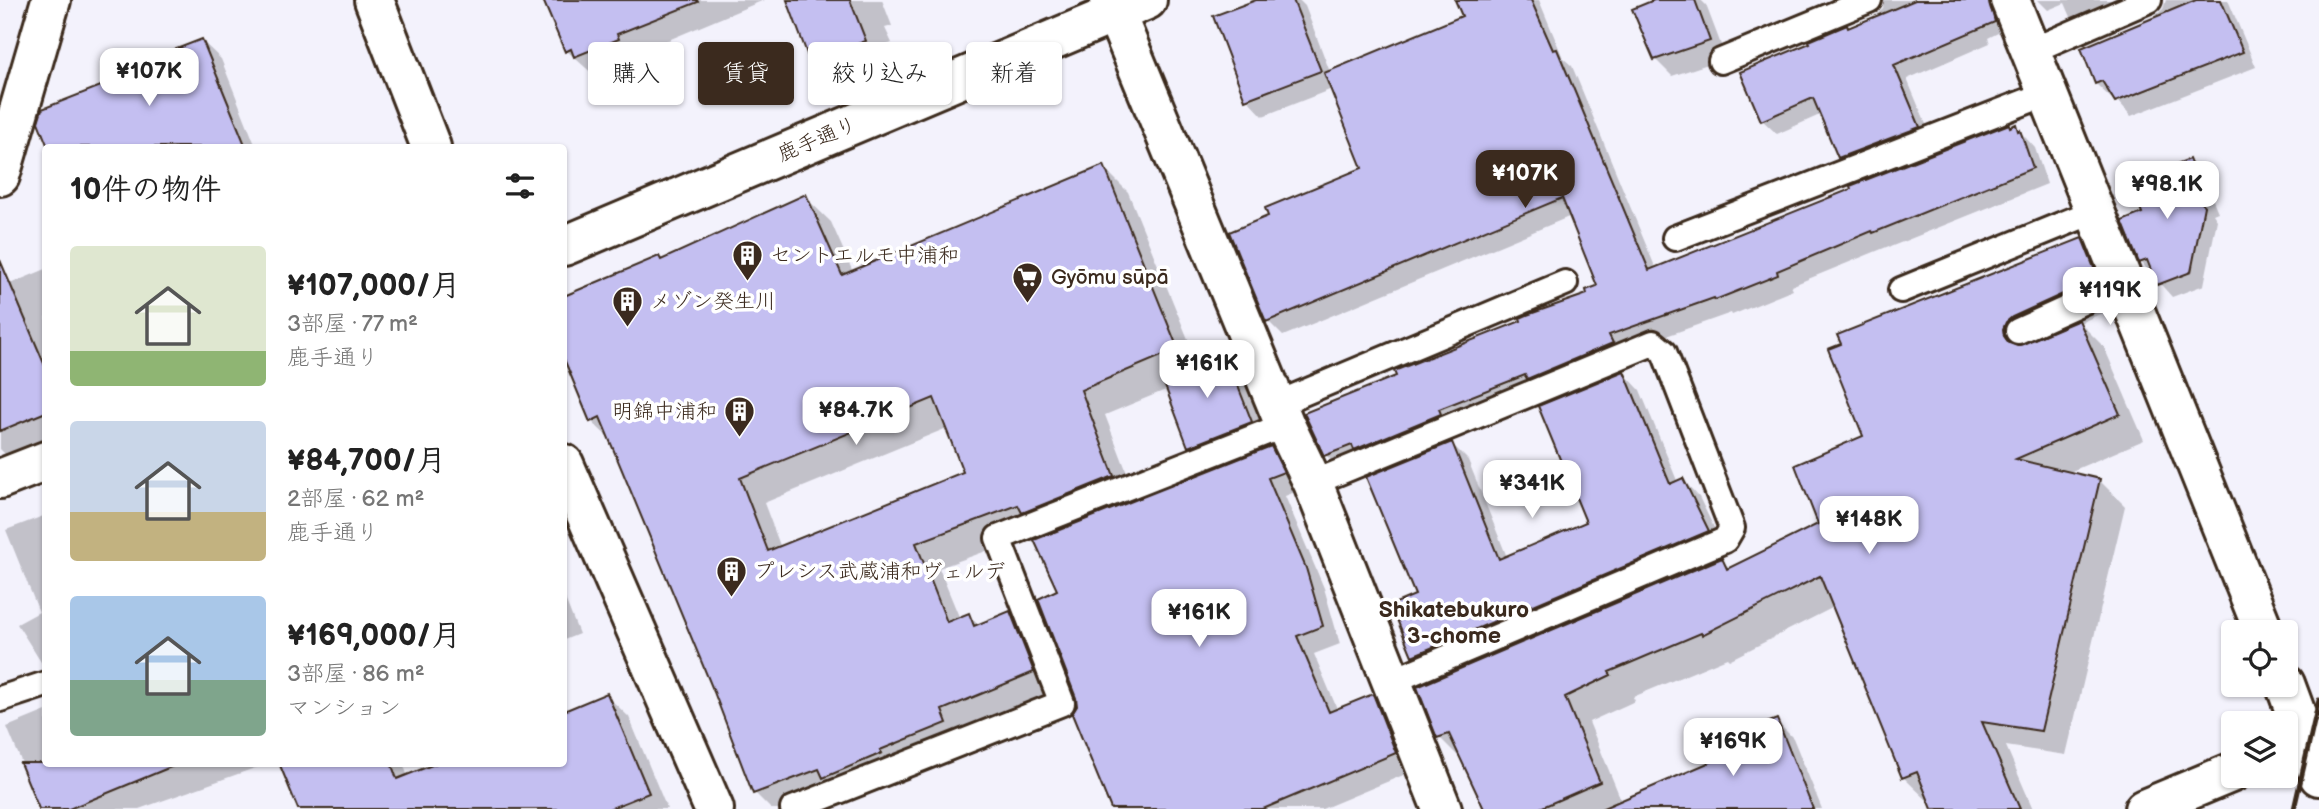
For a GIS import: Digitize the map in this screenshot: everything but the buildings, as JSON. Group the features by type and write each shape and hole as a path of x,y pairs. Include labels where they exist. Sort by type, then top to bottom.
{"street":[{"path":"0,176 51,0"},
{"path":"374,0 430,144"},
{"path":"2010,0 2259,620"},
{"path":"1124,4 1280,414 1313,483 1442,809"},
{"name":"鹿手通り","path":"567,245 1124,4"},
{"path":"0,479 42,463"},
{"path":"567,471 714,809"},
{"path":"2289,697 2308,751"},
{"path":"2144,809 2221,777"}],"lane":[{"path":"1721,61 1869,0"},
{"path":"2031,51 2149,0"},
{"path":"1675,238 2048,93"},
{"path":"1901,290 2095,211"},
{"path":"793,809 1062,703 998,538 1280,414 1565,283"},
{"path":"2018,331 2124,283"},
{"path":"1313,483 1653,343 1664,352 1732,528 1725,540 1390,682"},
{"path":"0,699 42,685"}],"railway":[{"path":"2294,809 2319,700"}],"place":[{"name":"セントエルモ中浦和","path":"747,282"},
{"name":"Gyōmu sūpā","path":"1028,304"},
{"name":"メゾン癸生川","path":"627,328"},
{"name":"明錦中浦和","path":"740,438"},
{"name":"プレシス武蔵浦和ヴェルデ","path":"731,598"}],"district":[{"name":"Shikatebukuro 3-chome","path":"1454,622"}]}
